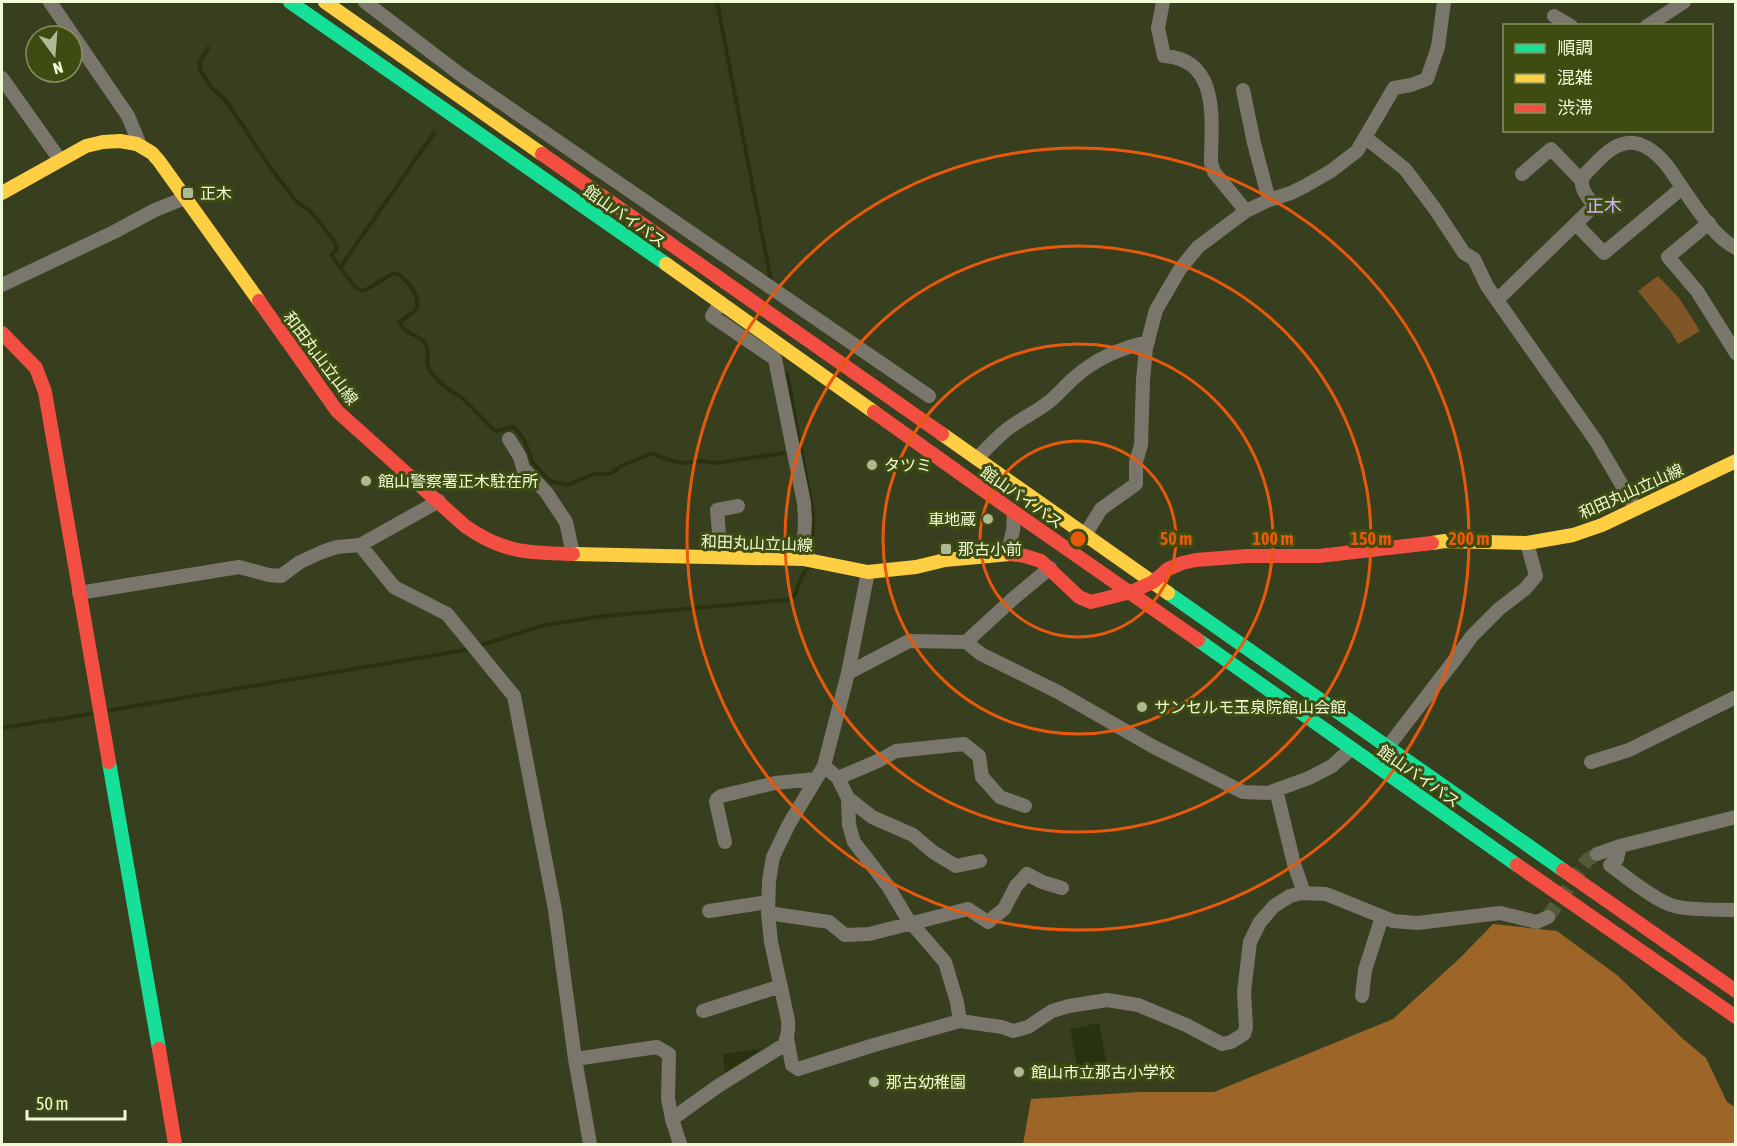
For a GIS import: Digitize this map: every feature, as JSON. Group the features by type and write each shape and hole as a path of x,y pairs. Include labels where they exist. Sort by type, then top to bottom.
{"main road":[{"name":"館山バイパス","path":"290,2 1736,1017"},
{"name":"館山バイパス","path":"325,2 1736,991"},
{"path":"2,193 86,146 100,141 111,140 140,145"},
{"name":"和田丸山立山線","path":"140,145 151,152 159,162 332,405 465,526 499,547 517,551 803,559 868,572 916,567 945,560 1006,554 1041,561 1065,586 1079,597 1091,602 1131,591 1153,582 1168,569 1196,560 1247,556 1319,556 1445,541 1527,543 1573,535 1602,525 1733,466"},
{"path":"2,333 36,368 45,392 175,1144"}],"street":[{"path":"50,2 128,116 140,145"},
{"path":"365,2 461,75 929,396"},
{"path":"1163,2 1158,28 1164,56 1176,56 1190,63 1197,69 1205,83 1211,102 1211,163 1214,172 1246,211"},
{"path":"1085,535 1101,509 1136,484 1136,462 1141,445 1143,380 1148,342 1156,310 1180,269 1198,247 1246,211 1291,193 1331,171 1357,151 1394,88 1412,85 1427,79 1438,47 1443,2"},
{"path":"1650,24 1684,2"},
{"path":"1554,16 1568,24"},
{"path":"2,78 60,160"},
{"path":"1243,90 1269,200"},
{"path":"1366,138 1405,169 1464,253 1474,259 1486,286 1596,441 1636,509"},
{"path":"1582,182 1584,175 1611,149 1630,142 1638,144 1657,154 1667,164 1682,188 1720,237 1736,248"},
{"path":"1497,300 1594,206 1582,182 1551,149 1522,174"},
{"path":"1576,224 1604,253 1682,188"},
{"path":"2,285 114,232 154,210 185,198"},
{"path":"1709,223 1668,257 1697,291 1736,353"},
{"path":"721,303 711,316 775,358 804,504 803,559"},
{"path":"977,458 1004,431 1037,411 1087,368 1109,353 1148,342"},
{"path":"509,439 520,457 523,468 546,492 566,522 573,554"},
{"path":"79,593 239,567 282,576 300,562 322,552 337,547 360,545 439,501"},
{"path":"721,557 717,510 738,506"},
{"path":"1006,554 1013,531 1014,512"},
{"path":"1387,748 1472,636 1499,609 1525,589 1536,576 1527,543"},
{"path":"360,545 394,587 447,614 514,696 555,910 575,1059 591,1144"},
{"path":"966,642 1050,568"},
{"path":"672,1119 718,1086 784,1045 787,1038 788,1020 771,942 768,908 773,857 789,824 824,766 848,673 868,572"},
{"path":"848,673 909,641 966,642 981,654 1058,692 1152,746 1243,792 1268,793 1309,778 1332,766 1351,748"},
{"path":"1591,762 1629,750 1736,697"},
{"path":"838,778 896,751 964,744 979,756 982,777 1000,797 1025,806"},
{"path":"824,766 838,778 848,798 849,825 854,842 888,886 911,922 945,962 960,1021"},
{"path":"725,842 716,802 721,796 775,783 816,779"},
{"path":"1276,790 1294,864 1304,893"},
{"path":"848,798 872,817 913,835 956,867 980,861"},
{"path":"1597,854 1620,846 1736,817"},
{"path":"1620,846 1617,859 1610,866 1671,906 1736,910"},
{"path":"709,911 768,908 829,922 845,935 869,934 968,909 988,922 1004,909 1016,886 1027,874 1042,882 1062,888"},
{"path":"787,1038 792,1065 798,1070 874,1045 960,1021 1002,1027 1013,1031 1028,1027 1052,1011 1107,1000 1138,1005 1186,1025 1222,1044 1231,1042 1244,1034 1246,1028 1244,992 1250,942 1260,922 1274,906 1290,896 1304,893 1326,894 1393,921 1417,923 1500,912 1537,922 1548,917"},
{"path":"1362,996 1365,970 1382,917"},
{"path":"703,1011 781,986"},
{"path":"575,1059 657,1047 669,1054 668,1099 680,1144"}],"shaded area":[{"path":"1658,276 1679,298 1700,331 1678,344 1638,291"},
{"path":"1493,924 1557,931 1617,975 1706,1058 1727,1102 1735,1107 1735,1144 1023,1144 1031,1099 1140,1092 1214,1092 1393,1019 1460,958"},
{"path":"1099,1023 1108,1070 1079,1076 1070,1029"},
{"path":"763,1048 725,1073 723,1054"}],"waterway":[{"path":"717,2 771,281"},
{"path":"208,48 199,63 201,72 212,88 225,100 269,166 297,202 311,212 333,239 336,250 331,255 356,288 363,291 394,273 406,281 414,291 417,307 400,322 404,329 421,339 426,345 427,362 431,372 449,390 460,396 495,431 514,427 524,439 533,463 550,481 567,485 594,474 610,474 623,465 653,453 680,463 703,461 716,463 784,453"},
{"path":"342,267 434,133"},
{"path":"787,374 813,513 812,551"},
{"path":"478,646 545,625 604,616 786,600 794,597 803,574 809,567"},
{"path":"106,711 471,649"},
{"path":"2,728 96,713"}],"tunnel":[{"path":"1548,917 1587,860 1597,854"}],"traffic: fast":[{"path":"290,2 666,264"},
{"path":"1168,593 1563,870"},
{"path":"1198,640 1517,865"},
{"path":"109,762 159,1049"}],"traffic: slow":[{"path":"325,2 542,154"},
{"path":"2,193 86,146 120,141 137,144 152,153 159,161 259,301"},
{"path":"666,264 874,412"},
{"path":"942,434 1168,593"},
{"path":"1432,543 1445,541 1527,543 1573,535 1602,525 1736,461"},
{"path":"573,554 803,559 868,572 916,567 945,560 1010,554"}],"traffic: jam":[{"path":"542,154 942,434"},
{"path":"259,301 337,411 465,526 492,542 517,550 573,554"},
{"path":"2,333 36,368 45,392 109,762"},
{"path":"874,412 1198,640"},
{"path":"1010,554 1041,561 1079,597 1091,602 1131,592 1153,582 1168,569 1196,560 1247,556 1319,556 1432,543"},
{"path":"1517,865 1736,1017"},
{"path":"1563,870 1736,991"},
{"path":"159,1049 175,1144"}],"place":[{"name":"正木","path":"188,193"},
{"name":"タツミ","path":"872,465"},
{"name":"館山警察署正木駐在所","path":"366,481"},
{"name":"車地蔵","path":"988,519"},
{"name":"那古小前","path":"946,549"},
{"name":"サンセルモ玉泉院館山会館","path":"1142,707"},
{"name":"館山市立那古小学校","path":"1019,1072"},
{"name":"那古幼稚園","path":"874,1082"}],"district":[{"name":"正木","path":"1604,206"}]}
